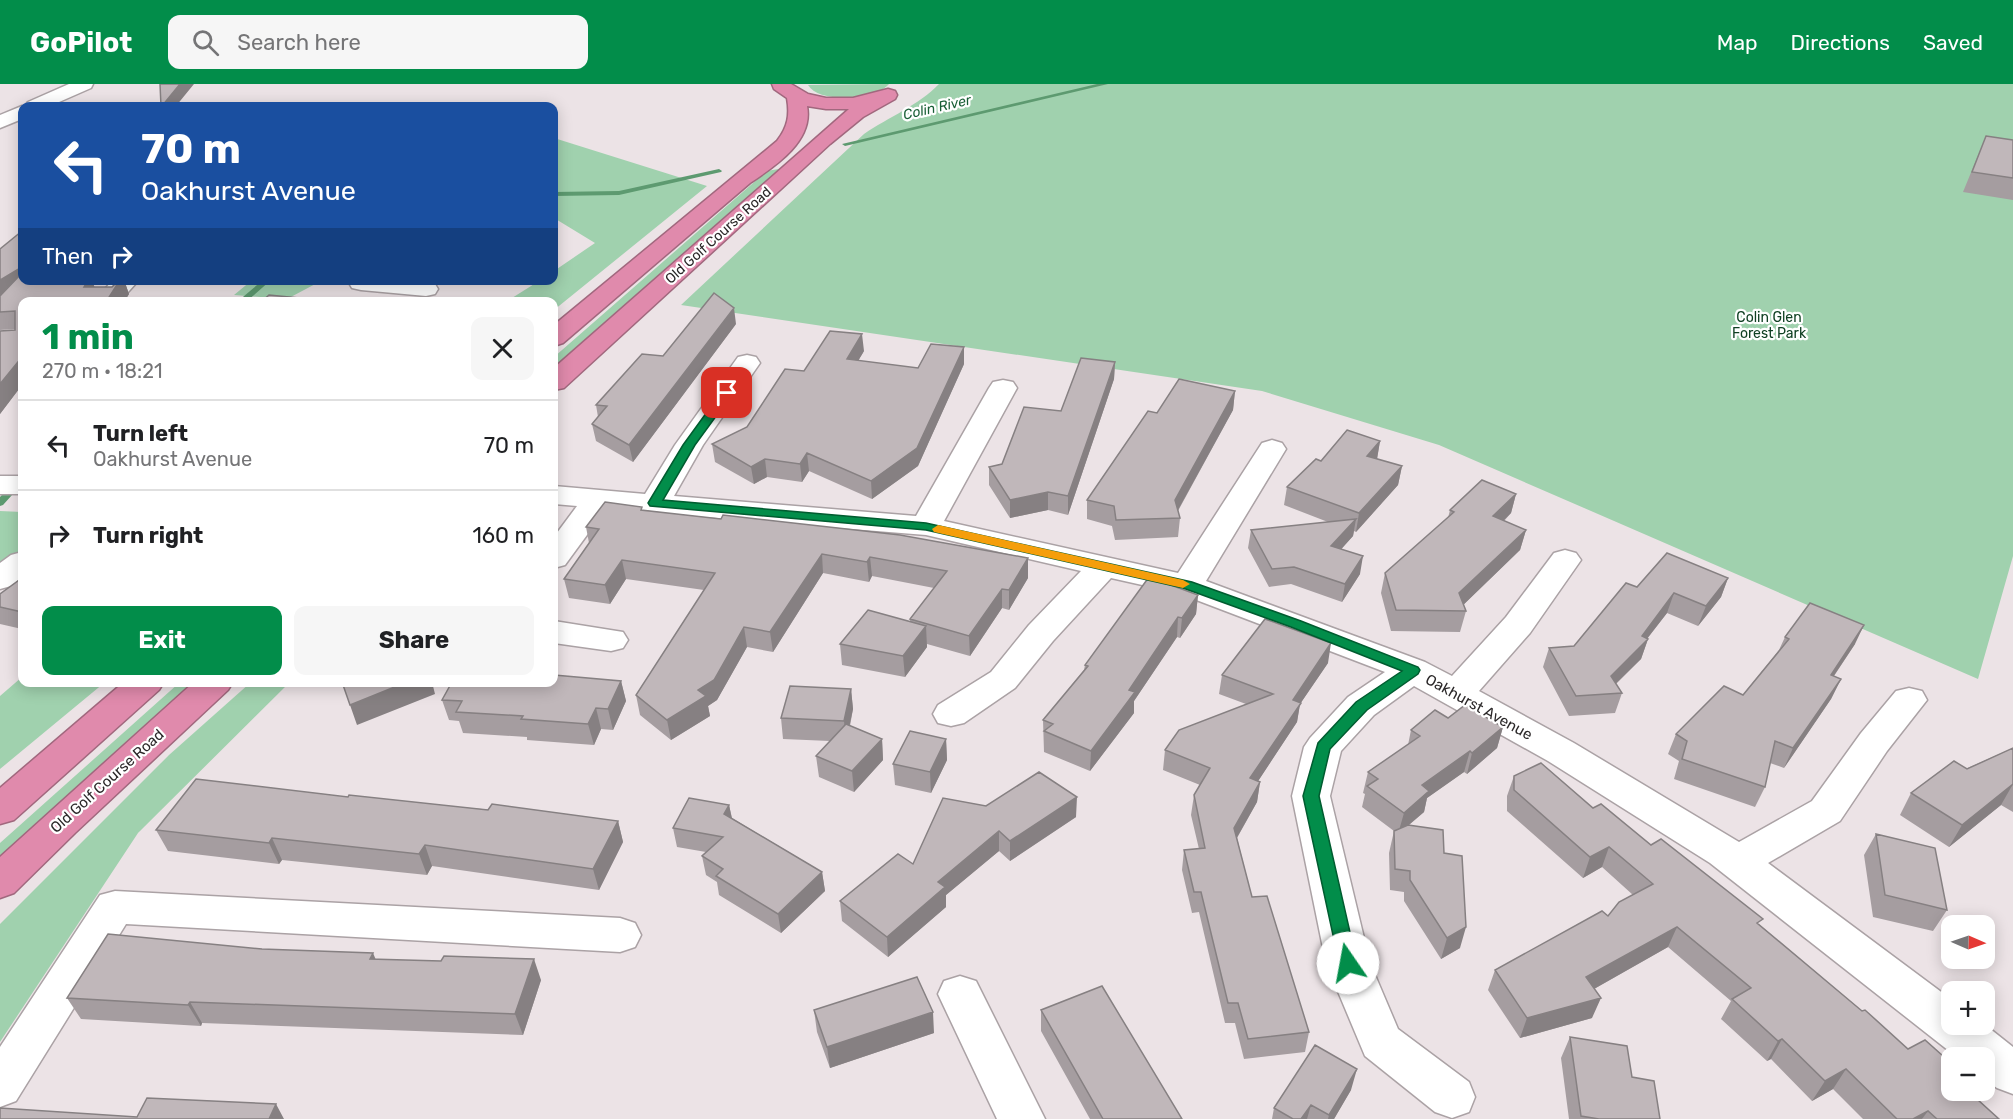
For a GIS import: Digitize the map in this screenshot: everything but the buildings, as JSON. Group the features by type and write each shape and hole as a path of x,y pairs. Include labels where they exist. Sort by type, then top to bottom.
{"highway":[{"path":"786,89 836,104 864,101 895,90"},
{"name":"Old Golf Course Road","path":"558,335 743,180 776,156 791,138 799,120 799,106 786,89"},
{"name":"Old Golf Course Road","path":"558,378 823,140 856,113 895,90"},
{"path":"0,810 141,687"},
{"name":"Old Golf Course Road","path":"0,882 61,823 211,687"}],"street":[{"path":"44,102 84,84"},
{"path":"0,122 18,114"},
{"path":"110,297 122,285"},
{"path":"376,290 426,289"},
{"path":"668,504 689,445 747,363"},
{"path":"926,526 1003,388"},
{"path":"1187,585 1272,449"},
{"path":"0,485 18,485"},
{"name":"Oakhurst Avenue","path":"558,495 926,526 1187,585 1296,624 1413,670 1561,752 1738,862 1905,988 2013,1074"},
{"path":"558,553 598,499"},
{"path":"1456,694 1518,625 1565,560"},
{"path":"0,579 18,565"},
{"path":"951,714 1003,680 1041,633 1104,566"},
{"path":"558,633 611,640"},
{"path":"1413,670 1361,706 1323,747 1311,796 1348,963 1381,1042 1452,1097"},
{"path":"1738,862 1826,811 1874,742 1909,700"},
{"path":"0,1086 115,907 620,935"},
{"path":"960,994 1021,1119"}],"green space":[{"path":"889,84 872,94 848,98 823,95 808,85"},
{"name":"Colin Glen Forest Park","path":"939,84 2013,84 2013,556 1978,679 1439,445 1262,391 681,305 864,134 913,105"},
{"path":"558,139 707,186 558,307 558,297 513,297 533,285 558,285 558,268 595,243 558,220"},
{"path":"784,168 558,369 558,354 767,171"},
{"path":"246,285 313,285 291,297 234,295"},
{"path":"0,511 18,512 18,552 0,565"},
{"path":"18,680 18,687 99,687 0,769 0,696"},
{"path":"175,687 200,687 0,869 0,843"},
{"path":"246,687 285,687 138,833 0,1042 0,924 169,755"}],"waterway":[{"name":"Colin River","path":"845,144 1105,84"},
{"name":"Colin River","path":"558,194 619,193 719,171"},
{"name":"Colin River","path":"247,297 262,285"},
{"name":"Colin River","path":"0,503 18,483"}],"slow traffic":[{"path":"938,529 1183,584"}],"route":[{"path":"727,393 689,445 655,503 926,526 1187,585 1296,624 1413,670 1361,706 1323,747 1311,796 1348,963"}]}
